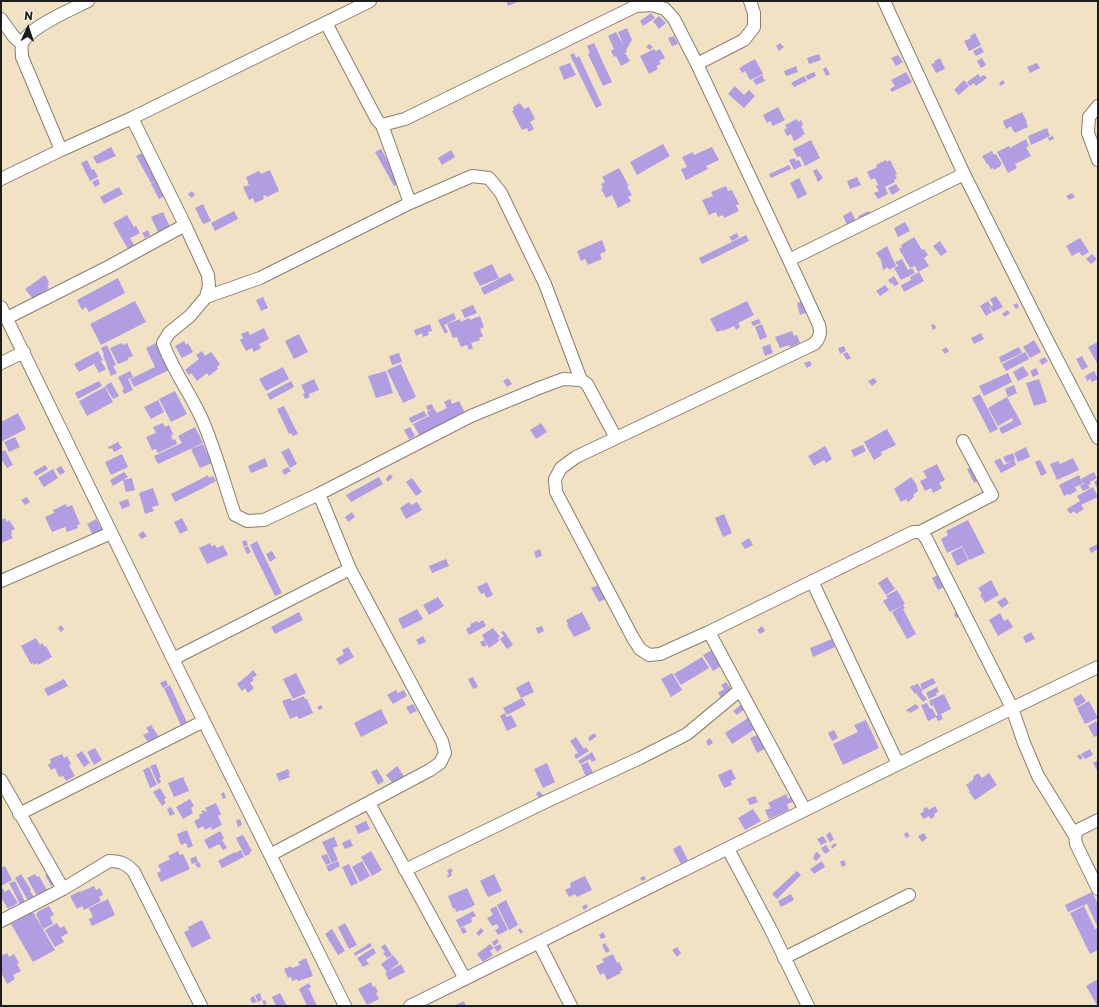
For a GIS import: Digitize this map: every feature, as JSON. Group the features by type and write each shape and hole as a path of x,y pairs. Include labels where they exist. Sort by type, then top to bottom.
{"street":[{"path":"61,150 22,57 22,44 28,35 41,25 88,1"},
{"path":"1,179 132,118 370,1"},
{"path":"697,64 744,40 754,27 754,13 750,1"},
{"path":"884,1 964,174 1098,438"},
{"path":"382,125 405,119 636,6 652,4 665,9 674,19 697,64 789,260 818,325 820,339 814,344 576,457 561,468 555,479 556,492 640,649 649,655 660,654 709,632 913,532 920,532 992,495 963,441"},
{"path":"1,19 14,37 22,44"},
{"path":"326,23 377,120 382,125 410,203"},
{"path":"1098,106 1089,117 1088,133 1098,160"},
{"path":"132,118 185,224 208,275 209,286 206,297 190,316 169,333 164,343 168,356 201,417 220,468 235,515 247,522 264,520 319,494 471,416 563,379 581,380 587,384 616,438"},
{"path":"789,260 964,174"},
{"path":"206,297 260,278 410,203 472,176 489,178 501,193 545,284 581,380"},
{"path":"6,318 110,266 185,224"},
{"path":"1,307 345,1006"},
{"path":"1,363 24,352"},
{"path":"270,855 430,770 440,763 445,753 442,742 350,569 319,494"},
{"path":"920,532 926,538 1012,708 1024,743 1038,776 1075,836 1076,844 1098,889"},
{"path":"1,582 111,533"},
{"path":"173,659 350,569"},
{"path":"812,581 898,764"},
{"path":"709,632 805,810"},
{"path":"410,1006 898,764 1098,667"},
{"path":"405,870 640,758 686,734 740,690"},
{"path":"19,814 204,721"},
{"path":"1,780 63,889"},
{"path":"369,803 465,979"},
{"path":"1075,836 1078,830 1098,820"},
{"path":"728,849 770,928 808,1006"},
{"path":"1,921 63,889 109,861 117,861 127,865 134,872 201,1006"},
{"path":"784,958 909,895"},
{"path":"539,943 571,1006"}],"building":[{"path":"506,1 520,1 508,6"},
{"path":"651,13 655,18 643,26 640,21"},
{"path":"659,16 666,23 659,29 653,21"},
{"path":"627,28 632,40 626,50 627,52 625,53 630,61 621,66 616,56 614,57 611,51 614,49 608,36 616,32 624,46 618,32"},
{"path":"975,33 981,45 969,51 964,41 971,38 970,36"},
{"path":"674,36 678,44 672,46 668,38"},
{"path":"594,43 612,82 603,86 588,54 590,53 587,46"},
{"path":"780,43 784,47 779,51 776,46"},
{"path":"649,44 653,47 650,50 646,47"},
{"path":"981,47 984,52 976,56 973,51"},
{"path":"654,49 656,51 660,49 665,58 659,61 661,64 656,66 658,69 649,74 640,56"},
{"path":"574,53 576,58 579,56 602,105 596,108 570,55"},
{"path":"819,54 821,60 809,64 807,58"},
{"path":"898,55 903,62 896,66 891,58"},
{"path":"940,58 945,69 936,73 931,64 935,63 934,61"},
{"path":"982,58 986,65 981,68 977,61"},
{"path":"755,59 763,74 750,80 745,71 742,73 739,68"},
{"path":"570,63 576,75 564,80 559,67"},
{"path":"1037,63 1040,68 1030,73 1027,67"},
{"path":"796,66 798,72 786,76 784,71"},
{"path":"826,67 830,74 826,76 823,69"},
{"path":"814,72 816,76 808,80 805,76"},
{"path":"906,72 912,82 892,92 890,89 895,86 891,80"},
{"path":"978,74 980,77 984,75 987,78 976,86 974,83 970,86 967,82"},
{"path":"762,75 765,81 756,85 753,80"},
{"path":"804,76 807,81 794,87 791,83"},
{"path":"964,80 969,86 959,95 954,90"},
{"path":"1003,80 1005,83 1001,86 999,83"},
{"path":"735,86 744,95 749,90 755,96 744,108 728,94"},
{"path":"520,103 524,109 529,107 535,119 530,122 534,129 529,132 527,128 522,130 512,111 514,110 513,107"},
{"path":"778,107 785,120 773,126 770,121 767,123 763,115"},
{"path":"1022,112 1028,127 1015,133 1011,126 1006,129 1003,121"},
{"path":"797,119 798,122 801,120 803,125 801,126 805,134 794,141 791,134 787,136 784,130 787,128 785,125"},
{"path":"1047,128 1050,136 1031,145 1028,136"},
{"path":"1053,136 1054,139 1049,141 1048,138"},
{"path":"1026,139 1029,146 1026,147 1031,156 1015,164 1017,168 1008,173 997,152 1009,146 1010,148"},
{"path":"811,140 820,158 805,166 800,156 797,157 793,149"},
{"path":"663,144 670,156 637,175 630,162"},
{"path":"111,147 116,156 97,164 93,157"},
{"path":"712,147 719,160 706,166 708,169 686,180 681,169 687,167 682,157 693,152 694,155"},
{"path":"381,149 400,183 394,186 375,152"},
{"path":"451,150 455,157 442,165 438,158"},
{"path":"992,151 994,155 996,154 1002,164 994,170 993,168 991,169 982,156"},
{"path":"144,152 158,180 151,183 136,156"},
{"path":"795,158 796,161 799,160 802,166 794,170 789,160"},
{"path":"87,160 92,170 94,169 98,177 90,181 81,163"},
{"path":"886,160 887,162 890,160 897,174 895,175 897,178 894,180 895,182 885,187 888,194 878,199 874,193 879,191 876,186 878,185 875,178 871,180 867,172"},
{"path":"789,165 791,169 771,178 769,174"},
{"path":"619,168 629,186 627,187 632,195 628,197 631,201 618,208 612,195 606,198 601,189 603,188 601,184 605,182 602,177"},
{"path":"817,169 823,178 818,182 813,171"},
{"path":"270,170 279,191 267,197 266,195 263,196 264,199 255,203 253,198 249,200 243,187 249,185 246,177 259,171 261,174"},
{"path":"857,177 861,185 850,189 847,181"},
{"path":"799,178 807,194 798,199 790,183"},
{"path":"98,179 100,184 95,187 92,182"},
{"path":"158,180 166,195 159,199 151,184"},
{"path":"896,184 900,190 892,195 888,188"},
{"path":"726,186 728,191 732,190 739,204 736,205 739,211 724,218 723,215 718,217 716,212 709,215 702,200 713,196 711,192"},
{"path":"119,187 123,194 104,204 100,197"},
{"path":"192,191 195,195 191,198 188,194"},
{"path":"1072,193 1075,197 1069,200 1066,196"},
{"path":"203,204 211,221 203,224 195,208"},
{"path":"234,211 238,219 215,231 211,223"},
{"path":"851,211 857,223 848,227 843,216"},
{"path":"869,211 872,216 860,221 858,216"},
{"path":"163,212 170,227 158,232 151,217"},
{"path":"127,215 134,227 136,226 140,233 130,238 134,245 128,249 113,223"},
{"path":"905,222 910,231 898,237 894,228"},
{"path":"148,230 150,235 145,238 142,233"},
{"path":"737,233 739,237 732,241 729,237"},
{"path":"746,235 749,241 702,264 699,258"},
{"path":"914,237 922,250 924,249 928,255 924,258 929,266 918,272 915,266 910,268 899,249 902,247 901,245"},
{"path":"1080,238 1089,252 1082,256 1079,252 1072,256 1066,246"},
{"path":"602,240 606,251 600,254 602,259 588,265 585,259 581,261 577,251"},
{"path":"940,241 947,252 941,256 933,246"},
{"path":"887,246 896,266 889,270 888,267 883,270 881,260 876,253"},
{"path":"1092,254 1097,259 1091,264 1086,259"},
{"path":"902,259 908,270 912,268 915,273 901,280 894,268 898,266 895,262"},
{"path":"492,264 499,278 480,286 473,273"},
{"path":"919,272 924,281 904,292 901,285 911,280 910,277"},
{"path":"510,273 514,280 484,295 481,288"},
{"path":"45,275 49,282 49,285 47,286 49,288 33,299 25,289"},
{"path":"894,276 899,284 894,286 888,280"},
{"path":"118,278 125,293 89,312 86,307 82,310 77,300"},
{"path":"885,285 889,290 880,296 876,291"},
{"path":"996,296 1003,307 993,312 990,307 993,305 990,299"},
{"path":"263,297 268,308 261,311 256,300"},
{"path":"135,301 146,322 101,345 90,324"},
{"path":"747,301 754,315 738,323 740,327 736,330 734,326 717,332 710,319"},
{"path":"804,301 808,312 800,315 797,303"},
{"path":"988,301 992,312 986,316 980,306"},
{"path":"1017,303 1019,307 1016,309 1013,305"},
{"path":"473,305 477,313 465,318 461,310"},
{"path":"1007,310 1010,313 1005,317 1002,314"},
{"path":"454,313 456,319 444,325 448,332 445,334 438,320"},
{"path":"480,316 484,327 480,329 483,336 479,338 480,340 471,343 473,348 469,350 467,345 461,347 457,337 453,338 447,324 460,319 461,322 469,318 470,320"},
{"path":"759,319 761,323 753,326 751,322"},
{"path":"430,324 432,331 428,332 429,335 423,337 422,333 416,336 414,330"},
{"path":"762,324 767,337 760,340 755,327"},
{"path":"934,324 936,328 933,330 931,325"},
{"path":"264,328 269,339 259,344 261,348 254,352 252,348 246,351 240,340 243,338 241,334 248,331 250,335"},
{"path":"792,331 794,336 797,335 800,343 790,347 789,345 780,348 775,337"},
{"path":"981,333 984,339 974,344 971,338"},
{"path":"299,334 308,352 294,359 285,341"},
{"path":"1034,340 1041,352 1030,358 1023,347"},
{"path":"184,341 186,345 188,343 193,352 182,358 175,346"},
{"path":"1098,342 1098,365 1088,347"},
{"path":"122,343 123,345 127,343 133,356 118,364 110,348"},
{"path":"156,343 169,370 134,387 130,379 155,367 146,348"},
{"path":"770,344 773,353 765,356 762,347"},
{"path":"107,345 116,365 113,366 117,373 111,376 101,348"},
{"path":"844,346 846,351 840,354 838,348"},
{"path":"946,347 949,351 945,354 942,350"},
{"path":"1019,347 1022,353 1001,363 999,357"},
{"path":"98,351 103,360 101,361 106,369 99,373 94,364 79,372 74,364"},
{"path":"202,351 205,356 211,352 220,364 217,367 218,369 209,376 207,373 197,381 191,373 189,375 185,370 199,359 196,355"},
{"path":"847,352 851,358 847,360 843,354"},
{"path":"1025,352 1029,359 1006,371 1002,364"},
{"path":"399,353 402,362 392,365 389,356"},
{"path":"1082,356 1088,367 1082,370 1076,359"},
{"path":"1045,357 1048,361 1042,365 1039,360"},
{"path":"810,361 812,365 807,368 804,363"},
{"path":"401,364 416,397 403,403 387,370"},
{"path":"1023,366 1029,375 1018,381 1013,372"},
{"path":"283,367 289,379 266,391 259,379"},
{"path":"1036,368 1039,374 1033,377 1030,371"},
{"path":"130,371 133,377 128,379 133,390 124,394 122,390 124,389 118,377"},
{"path":"386,371 393,393 376,398 368,376"},
{"path":"1094,371 1098,379 1092,382 1090,379 1087,381 1085,376"},
{"path":"1008,373 1012,382 984,396 979,386"},
{"path":"508,378 512,384 507,387 503,381"},
{"path":"874,378 877,382 872,386 868,381"},
{"path":"314,379 319,390 309,394 310,397 305,399 303,394 305,393 301,385"},
{"path":"1039,379 1047,402 1034,406 1026,383"},
{"path":"99,381 102,386 78,399 75,393"},
{"path":"291,381 294,387 270,400 267,394"},
{"path":"111,382 119,396 113,399 105,386"},
{"path":"1014,385 1017,393 1008,397 1005,389"},
{"path":"105,387 113,402 87,416 79,401"},
{"path":"175,391 187,414 171,422 159,399"},
{"path":"980,394 998,429 990,433 972,398"},
{"path":"1007,397 1022,424 1002,434 999,428 1013,421 1012,418 998,426 988,408"},
{"path":"450,399 452,404 459,401 465,413 419,435 413,424 429,416 427,412 434,409 437,413 447,408 444,402"},
{"path":"158,400 164,412 151,419 144,407"},
{"path":"432,404 434,409 428,411 426,406"},
{"path":"284,406 298,434 293,436 291,433 289,434 277,409"},
{"path":"424,411 427,416 411,423 409,418"},
{"path":"18,413 26,429 1,442 1,422"},
{"path":"163,423 165,427 169,425 173,434 171,436 173,440 175,439 177,444 158,453 156,449 152,450 146,437 156,433 153,427"},
{"path":"541,423 547,432 536,439 530,430"},
{"path":"195,427 203,443 158,464 154,456 182,443 178,436"},
{"path":"410,427 415,436 409,439 404,430"},
{"path":"887,429 896,445 881,452 882,455 874,460 864,442"},
{"path":"15,437 20,447 9,452 4,442"},
{"path":"118,442 122,448 114,452 112,448 109,449 108,447"},
{"path":"203,444 212,463 200,468 191,449"},
{"path":"863,445 866,451 854,457 851,450"},
{"path":"825,446 832,459 826,463 824,460 814,466 808,456"},
{"path":"1026,447 1030,457 1018,462 1014,453"},
{"path":"289,448 297,464 290,468 281,452"},
{"path":"5,450 13,465 7,468 1,459 1,452"},
{"path":"1013,453 1016,465 1001,473 994,461 1000,458 1004,465 1012,461 1006,463 1003,457"},
{"path":"122,454 128,467 111,475 105,462"},
{"path":"265,458 268,466 251,473 248,466"},
{"path":"1073,458 1079,470 1057,480 1050,464 1058,461 1060,464"},
{"path":"1040,460 1047,473 1041,476 1035,462"},
{"path":"937,464 945,480 939,483 942,488 933,493 931,488 925,491 920,481 927,478 923,471"},
{"path":"45,465 48,469 36,476 33,472"},
{"path":"969,465 980,480 974,483 967,469 970,468"},
{"path":"61,466 65,472 60,475 56,469"},
{"path":"288,467 291,471 284,475 282,470"},
{"path":"53,469 58,478 44,487 38,478"},
{"path":"124,472 128,477 113,486 110,480"},
{"path":"1094,472 1097,478 1090,482 1091,484 1088,485 1090,488 1083,491 1080,486 1085,483 1083,483 1081,479"},
{"path":"390,474 393,477 388,482 386,479"},
{"path":"208,475 209,478 213,476 216,481 203,488 199,480"},
{"path":"1079,475 1083,484 1075,487 1077,491 1064,496 1059,485"},
{"path":"379,477 383,484 351,502 346,495"},
{"path":"911,477 916,484 918,491 908,502 906,499 901,502 894,489"},
{"path":"132,478 135,490 126,492 123,480"},
{"path":"412,478 422,492 416,496 406,482"},
{"path":"1098,479 1098,490 1094,482"},
{"path":"199,480 203,488 175,502 171,494"},
{"path":"1093,487 1098,497 1081,505 1084,509 1076,514 1074,511 1070,514 1067,509 1080,501 1077,496"},
{"path":"153,488 159,505 152,507 154,511 145,514 139,493"},
{"path":"27,497 30,502 25,505 21,500"},
{"path":"128,499 130,506 122,509 119,502"},
{"path":"409,502 411,505 417,502 422,510 406,519 400,508"},
{"path":"66,504 67,507 72,505 80,524 77,525 78,528 67,532 65,527 52,532 45,517 54,513 53,510"},
{"path":"352,512 355,517 348,522 345,517"},
{"path":"724,514 732,533 723,537 715,518"},
{"path":"5,518 7,522 9,520 15,529 11,531 13,538 1,543 1,520"},
{"path":"182,518 188,530 180,534 174,522"},
{"path":"96,519 102,530 93,535 87,524"},
{"path":"968,520 985,553 969,560 962,546 947,553 941,539 948,535 946,531"},
{"path":"143,531 147,536 142,539 138,535"},
{"path":"749,538 753,545 745,549 741,543"},
{"path":"246,540 248,545 244,547 242,542"},
{"path":"257,541 282,593 275,596 250,545"},
{"path":"210,543 211,546 215,545 217,548 223,545 228,555 207,564 199,548"},
{"path":"1098,544 1098,549 1091,553 1089,548"},
{"path":"248,546 251,552 247,554 244,548"},
{"path":"962,547 968,560 957,566 951,553"},
{"path":"540,549 542,556 536,558 534,552"},
{"path":"272,551 276,558 270,562 266,554"},
{"path":"446,559 449,566 432,573 429,566"},
{"path":"940,574 946,586 938,590 932,578"},
{"path":"887,577 895,589 886,595 878,583"},
{"path":"991,580 999,595 985,603 978,588"},
{"path":"487,582 493,595 487,598 484,593 481,594 477,587"},
{"path":"598,585 605,599 599,602 591,588"},
{"path":"897,590 905,604 890,612 883,601 888,598 886,596"},
{"path":"438,597 444,606 429,615 423,605"},
{"path":"1005,597 1009,603 1002,608 997,602"},
{"path":"903,605 905,608 903,609 916,634 907,639 892,612"},
{"path":"417,609 423,619 403,629 398,619"},
{"path":"299,612 303,620 275,634 271,627"},
{"path":"582,612 591,629 574,637 567,625 566,620"},
{"path":"957,612 960,616 956,618 954,614"},
{"path":"1000,613 1004,621 1008,619 1013,627 998,636 989,620"},
{"path":"483,620 486,626 469,635 466,629 471,626 470,624 477,621 478,623"},
{"path":"61,625 64,629 61,632 58,628"},
{"path":"542,626 544,631 538,634 536,628"},
{"path":"762,626 765,631 760,634 757,630"},
{"path":"493,628 500,637 498,638 499,641 489,648 482,635"},
{"path":"504,631 513,645 507,649 500,639 504,636 501,632"},
{"path":"1031,632 1035,639 1026,643 1023,637"},
{"path":"423,636 426,642 419,645 416,640"},
{"path":"36,638 40,645 42,643 45,647 46,646 52,657 38,665 37,663 34,665 33,663 31,664 21,646"},
{"path":"832,639 835,647 813,657 810,648"},
{"path":"484,640 487,645 483,647 480,642"},
{"path":"348,647 354,657 340,665 336,659 344,654 342,650"},
{"path":"714,649 723,665 713,671 703,655"},
{"path":"702,657 709,668 681,685 674,674"},
{"path":"253,670 257,675 253,678 249,674"},
{"path":"296,673 306,693 293,699 283,679"},
{"path":"672,673 682,690 671,697 661,679"},
{"path":"249,674 254,680 250,683 254,688 248,693 245,688 242,691 237,684"},
{"path":"473,677 478,687 473,689 468,679"},
{"path":"933,678 936,683 923,690 920,684"},
{"path":"64,679 68,686 48,696 44,689"},
{"path":"166,680 168,685 163,688 160,683"},
{"path":"529,681 534,692 521,698 516,688"},
{"path":"726,682 733,691 722,699 718,693 724,689 721,685"},
{"path":"917,683 923,691 921,692 927,699 923,702 910,687"},
{"path":"170,685 189,727 183,730 164,688"},
{"path":"937,687 939,692 936,693 937,695 929,699 926,693"},
{"path":"396,690 398,693 404,690 407,696 393,704 387,695"},
{"path":"944,694 951,709 941,714 943,719 938,721 936,717 928,721 921,705 927,703 930,709 932,708 936,716 938,715 933,705 931,706 929,701"},
{"path":"1081,694 1086,701 1077,707 1073,699"},
{"path":"304,696 305,699 307,699 313,713 299,719 297,716 290,719 282,701 291,698 292,701"},
{"path":"522,698 526,705 507,715 503,708"},
{"path":"1089,701 1098,718 1085,724 1077,708"},
{"path":"413,704 417,711 410,714 406,707"},
{"path":"742,704 746,708 737,715 733,711"},
{"path":"916,704 919,708 910,713 909,711 907,712 906,710"},
{"path":"321,705 323,708 319,710 317,707"},
{"path":"381,709 388,723 361,737 354,723"},
{"path":"505,713 507,717 511,715 517,726 507,731 500,716"},
{"path":"748,718 755,729 732,744 725,733"},
{"path":"866,720 879,748 843,765 833,744 858,732 854,725"},
{"path":"1096,721 1098,724 1098,735 1094,737 1088,726"},
{"path":"151,725 161,740 155,744 152,740 148,742 143,735 149,732 146,728"},
{"path":"760,729 766,748 757,753 750,738 757,735 756,732"},
{"path":"834,730 838,738 832,741 828,733"},
{"path":"594,733 597,736 590,741 588,738"},
{"path":"576,737 584,749 586,747 589,751 576,759 574,755 578,753 570,741"},
{"path":"710,738 713,743 708,746 706,741"},
{"path":"95,748 102,760 94,765 87,752"},
{"path":"1090,749 1093,755 1085,759 1081,754"},
{"path":"82,751 90,763 84,767 76,755"},
{"path":"592,752 596,760 592,762 590,759 581,764 578,761"},
{"path":"62,754 64,758 67,756 71,764 69,765 75,776 66,781 63,776 59,777 55,768 51,770 48,765 51,763 50,759"},
{"path":"1080,754 1083,758 1080,760 1077,756"},
{"path":"1098,760 1098,772 1093,763"},
{"path":"588,762 593,773 586,777 581,765"},
{"path":"547,763 555,782 543,788 534,769"},
{"path":"156,764 161,777 159,778 161,782 158,784 150,766"},
{"path":"397,766 404,776 393,784 386,775"},
{"path":"149,767 157,785 150,788 143,770"},
{"path":"288,769 290,774 288,774 290,777 279,781 276,774"},
{"path":"377,769 384,781 378,785 371,772"},
{"path":"731,769 736,779 731,781 732,785 724,788 718,775"},
{"path":"978,773 982,778 989,773 997,785 975,800 966,785 974,779 973,777"},
{"path":"183,777 189,791 174,797 168,783"},
{"path":"160,788 166,798 164,800 166,803 162,806 153,792"},
{"path":"539,791 544,796 540,799 536,794"},
{"path":"224,792 226,798 223,799 221,794"},
{"path":"786,794 788,799 791,797 793,802 787,804 789,810 769,819 765,810 771,808 768,803"},
{"path":"755,796 758,802 750,805 747,799"},
{"path":"190,799 194,806 191,808 193,813 183,819 176,807"},
{"path":"216,803 221,814 218,816 222,825 212,830 211,827 205,830 203,826 198,829 194,821 200,818 199,815 203,813 201,811 207,811 205,808"},
{"path":"935,806 938,811 934,814 935,816 931,819 929,816 924,819 920,814 924,811 923,809 927,807 929,810"},
{"path":"171,807 175,814 170,816 167,809"},
{"path":"753,809 761,821 745,830 738,818"},
{"path":"240,819 242,825 238,827 236,821"},
{"path":"366,821 370,829 358,834 355,826"},
{"path":"187,830 193,846 188,848 186,843 181,845 177,834"},
{"path":"220,831 224,838 222,840 227,848 223,850 219,844 209,849 204,840"},
{"path":"830,832 834,839 830,842 826,835"},
{"path":"907,832 910,836 906,838 904,834"},
{"path":"924,833 927,838 922,842 918,836"},
{"path":"243,835 252,851 250,854 245,856 236,838"},
{"path":"823,836 827,842 821,845 817,839"},
{"path":"334,837 338,846 333,848 338,860 332,863 322,842"},
{"path":"350,839 353,846 345,849 342,843"},
{"path":"835,843 837,845 832,849 831,846"},
{"path":"680,845 688,860 681,864 673,849"},
{"path":"826,845 830,851 825,854 821,848"},
{"path":"241,850 244,857 222,868 218,861"},
{"path":"178,851 180,855 183,854 190,869 161,882 157,873 161,871 158,865 170,859 168,856"},
{"path":"371,851 382,870 372,876 361,857"},
{"path":"817,852 821,856 816,861 813,858 815,855 814,854"},
{"path":"327,854 331,863 326,865 321,856"},
{"path":"196,856 198,862 192,864 190,859"},
{"path":"844,860 846,865 842,867 840,862"},
{"path":"338,861 340,866 329,872 326,866"},
{"path":"362,861 370,876 360,882 352,867"},
{"path":"822,861 825,867 814,874 810,869"},
{"path":"199,862 201,866 198,868 195,864"},
{"path":"349,864 358,883 351,886 342,867"},
{"path":"5,866 12,880 1,886 1,868"},
{"path":"450,868 453,871 451,873 452,875 448,878 447,876 449,874 447,871"},
{"path":"797,871 801,875 777,899 772,894"},
{"path":"51,872 57,883 51,886 45,875"},
{"path":"21,874 34,897 28,901 15,878"},
{"path":"35,874 37,877 39,876 47,890 37,896 27,878"},
{"path":"494,874 502,891 488,897 480,881"},
{"path":"585,876 592,890 577,897 575,894 569,897 565,890 571,887 570,883"},
{"path":"644,876 646,879 642,881 640,878"},
{"path":"15,881 26,904 21,906 9,883"},
{"path":"94,886 96,890 100,888 103,895 99,897 101,901 84,910 82,906 77,909 70,896"},
{"path":"2,888 5,892 9,889 18,903 8,909 1,897"},
{"path":"467,888 475,905 456,912 455,908 453,909 448,896"},
{"path":"1092,892 1098,904 1098,928 1087,904 1068,912 1065,905"},
{"path":"791,894 794,900 781,907 778,901"},
{"path":"108,899 115,915 92,926 89,919 93,917 89,908"},
{"path":"506,900 518,925 509,930 497,905"},
{"path":"586,904 588,907 584,910 582,907"},
{"path":"49,906 54,915 50,917 53,924 43,929 36,914"},
{"path":"496,906 508,930 498,935 495,930 499,928 497,924 492,926 487,918 493,915 490,909"},
{"path":"1084,906 1095,929 1098,928 1098,950 1090,954 1070,913"},
{"path":"473,911 476,916 471,918 472,922 460,928 456,920"},
{"path":"33,912 55,950 33,962 11,924"},
{"path":"202,920 211,938 192,948 184,932 189,930 188,927"},
{"path":"57,923 60,928 64,926 68,933 61,937 64,942 55,947 45,930"},
{"path":"345,923 357,945 349,949 338,927"},
{"path":"464,927 467,932 463,934 460,929"},
{"path":"481,928 484,931 479,936 476,933"},
{"path":"520,928 523,932 521,934 518,930"},
{"path":"332,929 345,951 338,955 325,934"},
{"path":"603,932 606,937 601,939 599,935"},
{"path":"497,939 499,942 494,946 492,942"},
{"path":"370,943 372,946 355,956 354,953"},
{"path":"605,943 610,951 606,953 602,945"},
{"path":"385,944 392,955 387,958 381,947"},
{"path":"490,944 494,948 490,951 493,955 483,962 477,954"},
{"path":"500,944 502,948 497,952 494,947"},
{"path":"677,947 681,953 677,957 672,950"},
{"path":"373,948 376,953 366,960 369,964 363,967 357,958"},
{"path":"7,953 9,957 14,954 21,971 13,975 15,979 7,984 1,972 1,956"},
{"path":"613,954 617,963 619,962 623,970 620,971 621,973 607,980 604,973 600,975 596,966 604,962 602,959"},
{"path":"393,955 399,963 387,972 381,964"},
{"path":"306,958 313,976 298,981 297,979 292,981 291,977 288,978 284,969 291,966 292,968 300,965 298,962"},
{"path":"401,964 405,972 389,980 385,973"},
{"path":"1098,979 1098,1005 1097,1005 1086,986"},
{"path":"371,982 373,987 375,986 378,992 376,993 379,999 367,1005 358,989"},
{"path":"309,983 311,987 304,991 309,989 317,1006 307,1006 299,989"},
{"path":"260,993 262,1000 258,1002 255,995"},
{"path":"280,993 287,1006 276,1006 272,997"},
{"path":"254,996 257,1002 252,1003 250,998"},
{"path":"265,1000 267,1004 264,1005 262,1001"},
{"path":"464,1001 466,1006 453,1006"}]}
